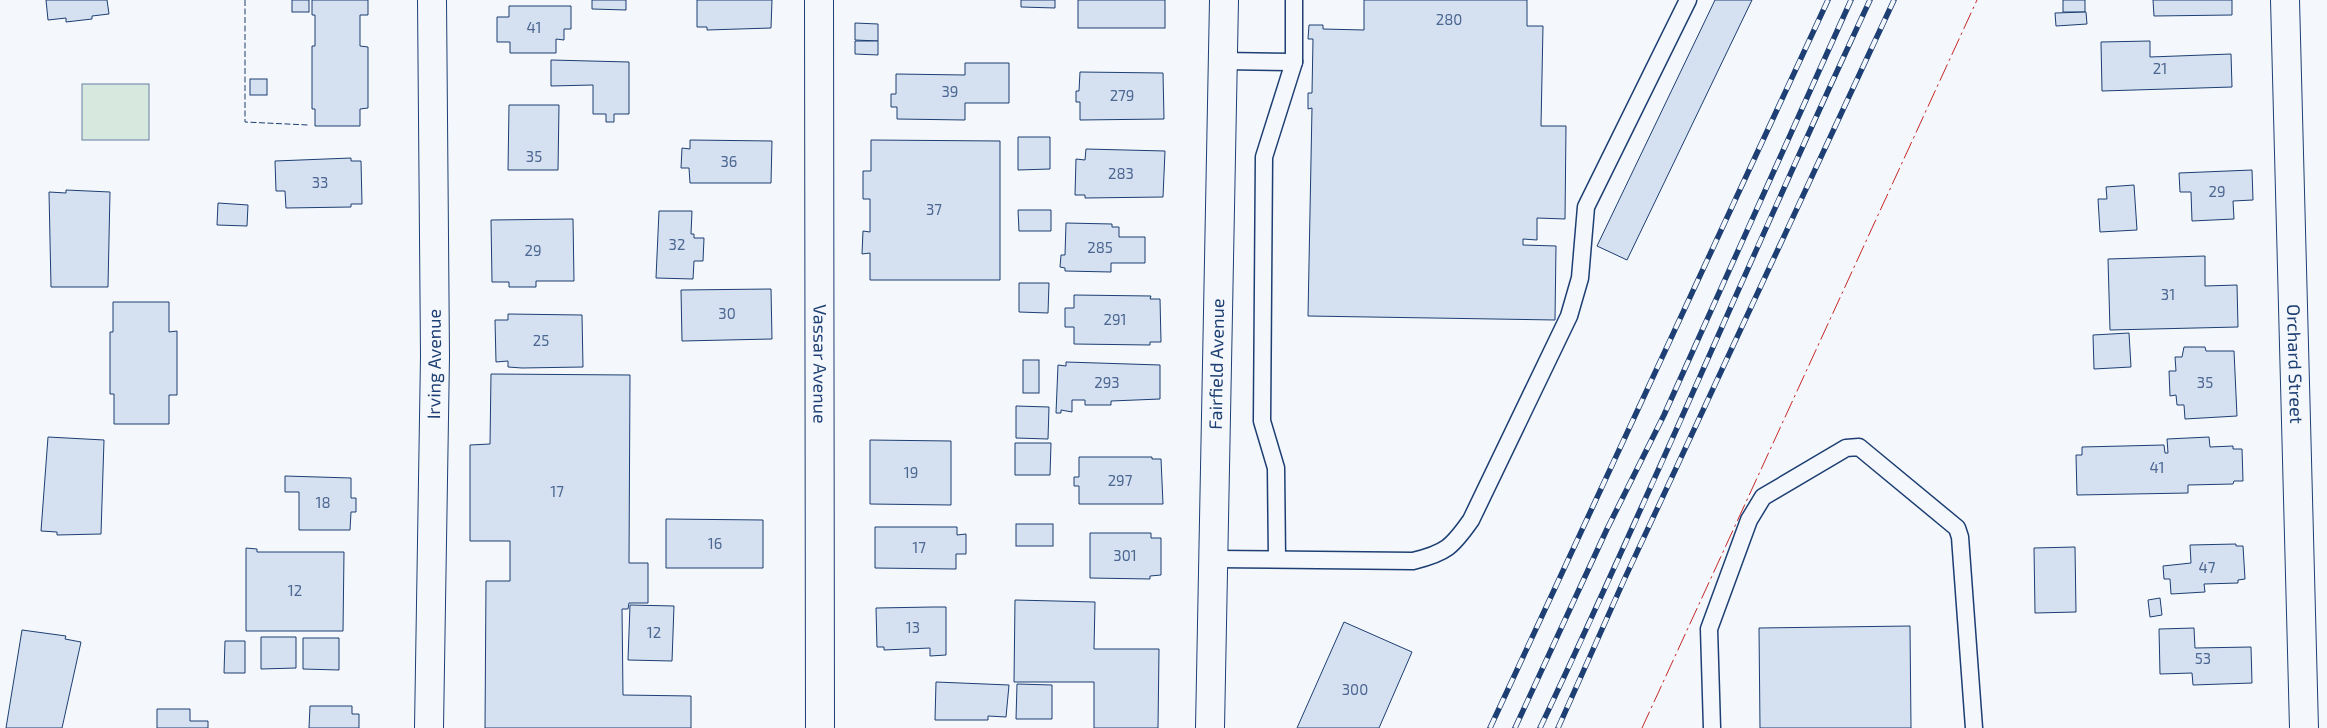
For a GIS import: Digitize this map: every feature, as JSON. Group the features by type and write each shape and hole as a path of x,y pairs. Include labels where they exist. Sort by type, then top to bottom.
{"street":[{"name":"Irving Avenue","path":"429,728 435,356 432,0"},
{"name":"Vassar Avenue","path":"819,0 820,728"},
{"name":"Fairfield Avenue","path":"1210,728 1215,559 1224,0"},
{"name":"Orchard Street","path":"2286,0 2304,728"}],"lane":[{"path":"1277,559 1276,468 1262,421 1264,157 1294,62 1294,0"},
{"path":"1215,559 1413,561 1435,556 1455,543 1471,520 1569,316 1580,278 1586,208 1683,3"},
{"path":"1223,61 1294,62"},
{"path":"1712,728 1709,629 1749,520 1763,497 1846,448 1859,447 1957,528 1960,537 1974,728"}],"shaded area":[{"path":"82,84 149,84 149,140 82,140"}],"building":[{"path":"46,0 107,0 109,14 92,16 92,19 66,22 66,18 48,20"},
{"path":"292,0 309,0 309,12 292,12"},
{"path":"312,0 368,0 368,15 360,15 360,46 368,47 368,108 360,109 360,126 315,126 315,109 312,109 312,46 315,46 315,15 312,15"},
{"path":"592,0 626,0 626,10 592,9"},
{"path":"697,0 772,0 771,28 707,30 707,27 697,27"},
{"path":"1021,0 1055,0 1055,8 1021,7"},
{"path":"1078,0 1165,0 1165,28 1078,28"},
{"path":"1364,0 1527,0 1527,26 1543,26 1541,126 1566,126 1565,219 1537,218 1537,240 1523,239 1523,245 1556,246 1555,320 1308,316 1312,108 1308,109 1308,93 1312,93 1313,39 1308,39 1309,25 1323,25 1323,29 1364,30"},
{"path":"1715,0 1752,0 1627,260 1597,246"},
{"path":"2063,0 2085,0 2085,12 2063,12"},
{"path":"2153,0 2232,0 2232,15 2154,16"},
{"path":"509,6 571,6 571,29 564,29 564,40 556,39 556,53 510,53 510,42 497,42 497,17 509,17"},
{"path":"2086,12 2087,24 2056,26 2055,13"},
{"path":"855,23 878,24 878,41 855,40"},
{"path":"855,41 878,41 878,55 855,54"},
{"path":"2150,41 2150,57 2231,54 2232,87 2102,91 2101,42"},
{"path":"551,60 629,62 629,114 614,114 614,122 606,122 606,114 593,114 593,85 551,86"},
{"path":"965,63 1009,63 1009,103 965,103 965,120 897,119 897,107 891,107 891,94 896,94 896,74 965,75"},
{"path":"1080,72 1163,73 1164,119 1080,120 1080,102 1076,102 1076,91 1079,91"},
{"path":"250,79 267,79 267,95 250,95"},
{"path":"509,105 559,105 558,170 508,170"},
{"path":"1018,137 1050,137 1050,169 1018,170"},
{"path":"690,140 772,141 771,183 690,183 689,168 681,168 682,148 690,149"},
{"path":"871,140 1000,141 1000,280 870,280 870,253 862,254 863,231 870,232 870,199 863,199 863,171 871,171"},
{"path":"1086,149 1165,151 1163,197 1085,198 1085,195 1075,195 1076,159 1085,160"},
{"path":"351,158 351,161 361,161 362,204 351,204 351,207 286,208 285,191 276,191 275,161"},
{"path":"2252,170 2253,200 2233,201 2234,219 2192,221 2191,192 2180,192 2179,173"},
{"path":"2134,185 2137,230 2100,232 2098,199 2107,199 2106,187"},
{"path":"66,190 110,192 108,287 51,287 49,192 66,193"},
{"path":"218,203 248,205 247,226 217,225"},
{"path":"1018,210 1051,210 1051,231 1019,231"},
{"path":"659,211 692,211 691,234 694,234 694,238 704,238 703,261 694,261 693,279 656,278"},
{"path":"573,219 574,281 536,281 536,287 509,287 509,282 492,282 491,220"},
{"path":"1066,223 1112,224 1112,227 1119,227 1119,237 1145,237 1145,263 1111,263 1111,272 1065,271 1065,268 1060,267 1061,255 1065,255"},
{"path":"2205,256 2205,286 2237,285 2238,327 2110,330 2108,259"},
{"path":"1019,283 1049,283 1048,313 1019,312"},
{"path":"771,289 772,339 682,341 681,290"},
{"path":"1074,295 1151,296 1150,299 1160,299 1161,342 1150,342 1150,345 1074,344 1074,327 1065,327 1065,308 1074,308"},
{"path":"113,302 169,302 169,332 177,331 177,395 169,395 169,424 114,424 114,394 110,394 110,332 113,332"},
{"path":"508,314 582,315 583,367 522,368 508,367 508,361 496,362 495,320 508,320"},
{"path":"2129,333 2131,367 2094,369 2093,335"},
{"path":"2184,347 2205,347 2206,351 2234,351 2237,416 2185,419 2184,405 2177,405 2176,395 2170,396 2169,371 2176,371 2175,357 2182,357"},
{"path":"1023,360 1039,360 1039,393 1023,393"},
{"path":"1066,362 1160,365 1160,399 1111,401 1111,405 1085,405 1085,400 1072,400 1072,412 1061,410 1061,413 1056,413 1058,365 1066,366"},
{"path":"491,374 630,375 629,563 648,563 648,603 629,603 628,609 622,609 623,695 691,696 691,728 485,728 486,581 510,581 510,541 470,541 470,445 490,444"},
{"path":"1016,406 1049,407 1048,439 1016,438"},
{"path":"48,437 104,440 101,534 57,535 57,532 41,531"},
{"path":"2209,437 2210,447 2233,446 2233,449 2242,449 2243,481 2234,481 2233,484 2188,485 2188,493 2077,495 2076,455 2082,455 2082,447 2164,445 2165,453 2168,453 2167,439"},
{"path":"870,440 951,441 951,505 870,504"},
{"path":"1015,443 1051,443 1050,475 1015,475"},
{"path":"1079,457 1152,457 1152,459 1161,459 1163,504 1079,504 1079,486 1074,486 1074,477 1079,477"},
{"path":"285,476 351,478 351,498 356,498 356,512 351,512 350,530 299,530 299,492 285,492"},
{"path":"666,519 763,520 763,568 666,568"},
{"path":"1016,524 1053,524 1053,546 1016,546"},
{"path":"875,527 957,527 957,535 966,534 966,554 956,554 956,569 875,568"},
{"path":"1090,533 1151,533 1151,538 1161,538 1161,575 1150,576 1150,579 1090,578"},
{"path":"2236,544 2236,546 2243,546 2245,579 2238,580 2238,583 2204,584 2205,592 2171,594 2170,579 2164,579 2163,566 2191,563 2190,545"},
{"path":"2075,547 2076,612 2035,613 2034,548"},
{"path":"246,548 257,549 257,552 344,552 343,631 246,631"},
{"path":"2160,598 2162,615 2150,617 2148,600"},
{"path":"1015,600 1095,602 1094,649 1159,649 1158,728 1094,728 1094,682 1014,682"},
{"path":"630,605 674,606 672,661 628,660"},
{"path":"946,607 946,655 930,656 930,648 884,650 884,647 877,647 876,608"},
{"path":"1344,622 1412,652 1379,728 1297,728"},
{"path":"1910,626 1911,728 1760,728 1759,628"},
{"path":"2194,628 2195,648 2251,647 2252,683 2193,685 2192,673 2160,674 2159,629"},
{"path":"22,630 66,636 65,639 81,642 62,728 6,728"},
{"path":"261,637 296,637 296,668 261,669"},
{"path":"303,638 339,638 339,670 303,669"},
{"path":"225,641 245,641 245,673 224,673"},
{"path":"936,682 1009,685 1006,717 988,716 988,720 935,720"},
{"path":"1017,684 1052,685 1052,719 1016,719"},
{"path":"310,706 352,706 352,714 359,714 359,728 309,728"},
{"path":"157,709 190,709 190,721 208,721 208,728 157,728"}],"railway":[{"path":"1490,728 1828,0"},
{"path":"1515,728 1607,529 1664,415 1851,0"},
{"path":"1540,728 1624,547 1870,0"},
{"path":"1558,728 1624,580 1894,0"}],"fence":[{"path":"245,0 245,122 308,125"}],"power":[{"path":"1642,728 1977,0"}]}
